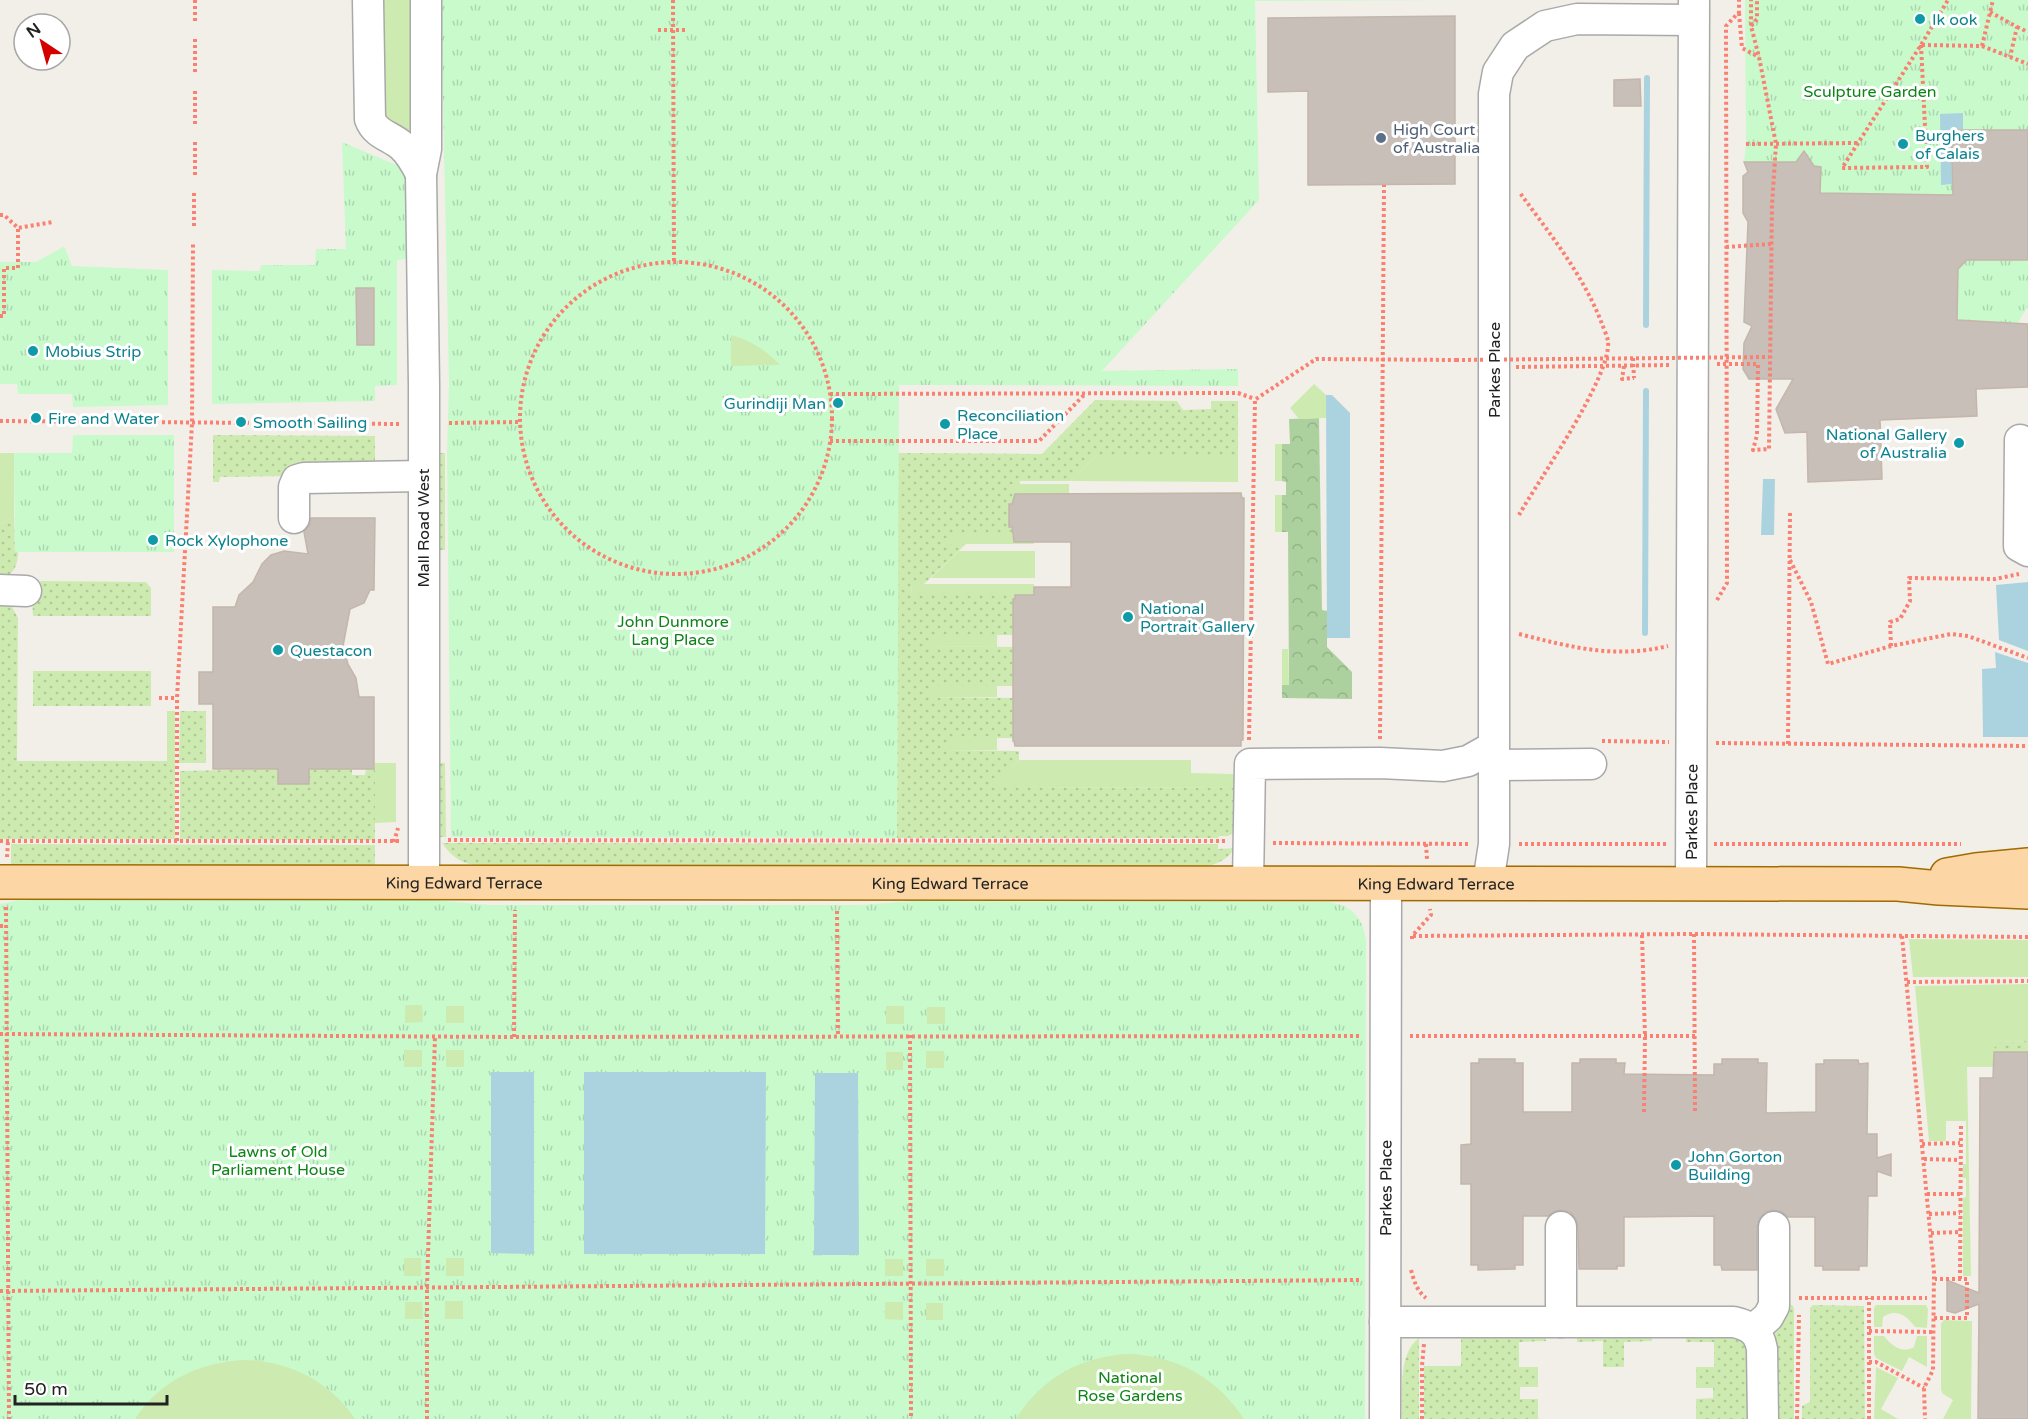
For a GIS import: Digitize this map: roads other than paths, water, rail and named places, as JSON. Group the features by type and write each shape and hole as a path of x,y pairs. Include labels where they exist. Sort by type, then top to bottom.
{"main road":[{"name":"King Edward Terrace","path":"1898,884 1976,870 2028,865"},
{"name":"King Edward Terrace","path":"0,882 1898,884 2028,892"}],"street":[{"path":"368,0 370,119 379,132 394,140 407,151 421,174"},
{"name":"Mall Road West","path":"424,882 409,841 423,476 421,174 426,149 426,0"},
{"name":"Parkes Place","path":"1488,884 1494,844 1494,106 1498,72 1515,46 1545,26 1577,20 1694,10 1691,884"},
{"path":"2020,440 2019,546 2027,561"},
{"path":"294,518 294,487 297,480 423,476"},
{"path":"1248,883 1250,764 1380,763 1443,766 1494,756 1596,753"},
{"path":"1494,844 1505,864 1521,883"},
{"name":"Parkes Place","path":"1385,1419 1386,884"},
{"path":"1561,1227 1561,1322"},
{"path":"1754,1329 1768,1317 1774,1306 1774,1227"},
{"path":"1385,1322 1734,1322 1754,1329 1760,1338 1763,1419"}],"water":[{"path":"1963,113 1963,129 1951,130 1952,184 1941,185 1940,114"},
{"path":"1326,395 1332,395 1350,413 1350,638 1327,638"},
{"path":"1763,479 1775,479 1774,535 1761,535"},
{"path":"2028,582 2028,651 1999,640 1996,585"},
{"path":"1995,652 2028,663 2028,737 1983,737 1982,669 1996,668"},
{"path":"491,1072 534,1072 534,1254 491,1253"},
{"path":"584,1072 766,1072 765,1254 584,1254"},
{"path":"815,1073 858,1073 859,1255 814,1255"}],"waterway":[{"path":"1646,325 1647,78"},
{"path":"1645,633 1646,391"}],"place":[{"name":"Ik ook","path":"1920,19"},
{"name":"High Court of Australia","path":"1381,138"},
{"name":"Burghers of Calais","path":"1903,144"},
{"name":"Mobius Strip","path":"33,351"},
{"name":"Gurindiji Man","path":"838,403"},
{"name":"Fire and Water","path":"36,418"},
{"name":"Smooth Sailing","path":"241,422"},
{"name":"Reconciliation Place","path":"945,424"},
{"name":"National Gallery of Australia","path":"1959,443"},
{"name":"Rock Xylophone","path":"153,540"},
{"name":"National Portrait Gallery","path":"1128,617"},
{"name":"Questacon","path":"278,650"},
{"name":"John Gorton Building","path":"1676,1165"}],"park label":[{"name":"Sculpture Garden","path":"1870,91"},
{"name":"John Dunmore Lang Place","path":"673,630"},
{"name":"Lawns of Old Parliament House","path":"278,1160"},
{"name":"National Rose Gardens","path":"1130,1386"}]}
